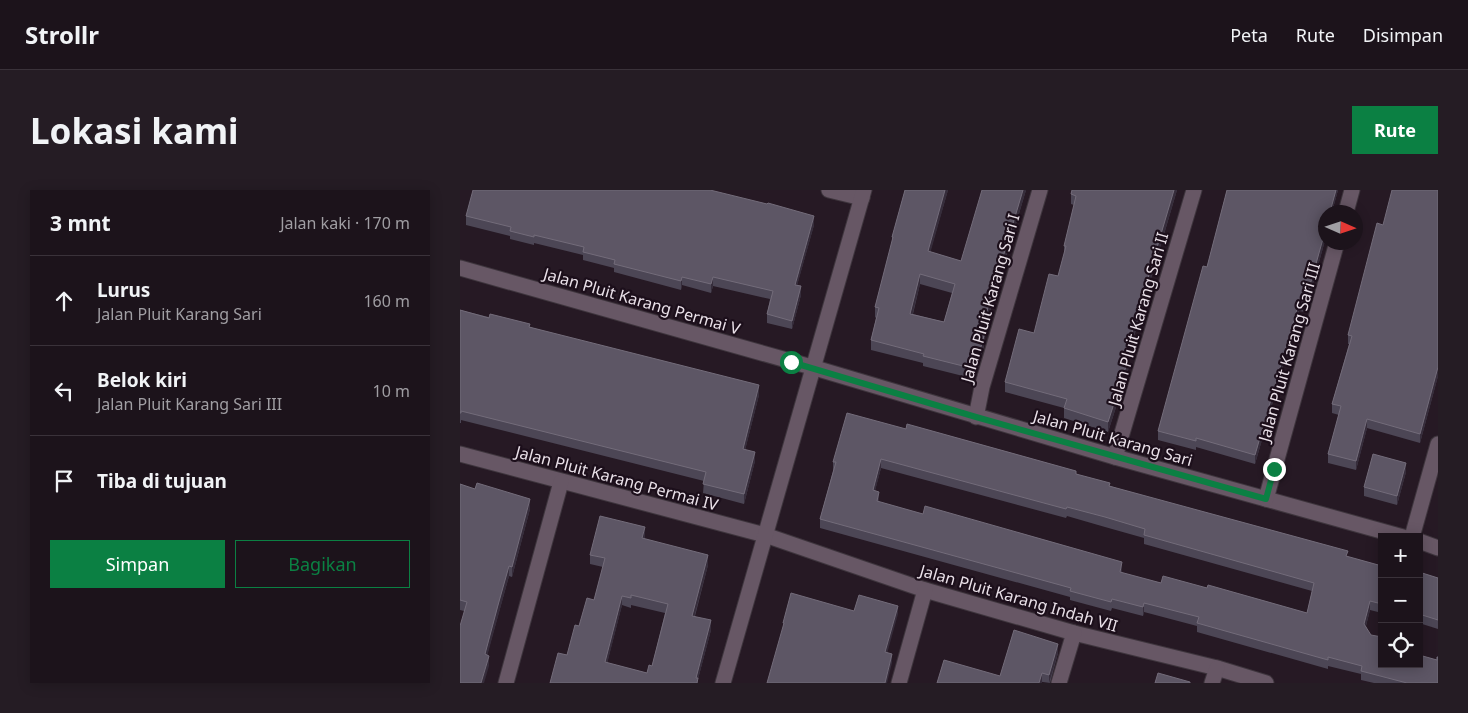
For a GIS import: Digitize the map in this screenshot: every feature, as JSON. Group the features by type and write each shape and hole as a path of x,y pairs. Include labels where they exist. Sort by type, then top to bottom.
{"street":[{"path":"723,683 815,368 863,194 829,190"},
{"name":"Jalan Pluit Karang Sari I","path":"976,417 982,387 1040,190"},
{"name":"Jalan Pluit Karang Sari II","path":"1115,457 1194,190"},
{"path":"1348,205 1352,190"},
{"name":"Jalan Pluit Karang Sari III","path":"1266,499 1335,250"},
{"name":"Jalan Pluit Karang Permai V","path":"460,268 815,368"},
{"name":"Jalan Pluit Karang Sari","path":"815,368 1115,457 1389,533"},
{"path":"1413,533 1438,444"},
{"name":"Jalan Pluit Karang Permai IV","path":"460,454 765,535"},
{"path":"506,683 560,482"},
{"name":"Jalan Pluit Karang Indah VII","path":"765,535 925,590 1215,676 1266,683"},
{"path":"1423,543 1438,548"},
{"path":"899,683 925,590"},
{"path":"1059,683 1074,634"}],"building":[{"path":"473,190 710,190 814,216 795,285 801,286 792,321 767,314 773,291 713,277 711,284 682,277 681,281 614,264 615,260 583,252 584,247 510,231 511,227 466,216"},
{"path":"905,190 945,190 928,251 961,261 982,190 1023,190 981,331 985,332 975,369 871,340 879,308 875,307","holes":["920,274 955,284 944,322 910,314"]},
{"path":"1072,190 1174,190 1125,356 1129,357 1108,422 1064,408 1067,399 1005,382 1019,329 1034,333 1049,274 1058,276 1076,196 1071,194"},
{"path":"1227,190 1336,190 1332,205 1318,205 1318,250 1320,250 1305,303 1299,302 1255,455 1196,438 1196,441 1158,431 1203,266 1207,267"},
{"path":"1392,190 1438,190 1438,367 1420,434 1367,419 1356,461 1328,454 1341,406 1332,404 1352,336 1348,335 1377,223 1383,225"},
{"path":"460,310 489,318 490,314 530,324 529,327 759,385 743,449 755,452 744,494 703,484 706,472 461,411 460,413"},
{"path":"847,413 906,429 907,424 1076,471 1076,474 1110,483 1109,486 1348,551 1346,556 1378,565 1378,603 1370,601 1364,624 1371,635 1378,636 1378,668 1423,668 1423,656 1437,660 1438,657 1438,683 1407,683 1361,671 1362,666 1328,657 1328,660 1197,623 1199,617 1144,603 1143,607 1112,599 1111,602 1070,591 1071,588 820,519 836,462 833,462","holes":["881,459 1066,509 1067,507 1145,529 1144,535 1314,583 1307,613 1208,585 1207,588 1163,576 1161,583 1120,572 1122,562 925,506 923,514 877,501 879,492 873,490"]},
{"path":"1373,454 1406,463 1397,496 1364,487"},
{"path":"477,483 530,499 512,567 509,566 498,605 485,654 489,656 481,683 460,683 460,626 467,602 460,600 460,484 475,489"},
{"path":"600,516 645,527 642,538 708,555 692,616 711,620 696,678 698,678 697,683 550,683 558,653 567,655 575,625 579,626 587,598 594,600 605,558 590,555","holes":["631,595 668,604 652,666 649,665 647,673 605,662 622,596 631,598"]},
{"path":"1423,573 1438,578 1438,620 1423,615"},
{"path":"791,593 854,611 859,595 898,606 885,652 892,654 885,683 767,683"},
{"path":"1014,630 1058,644 1049,675 1042,673 1039,683 937,683 944,660 1000,676"},
{"path":"1158,673 1190,682 1190,683 1155,683"}],"route":[{"path":"791,362 976,417 1266,499 1274,469"}]}
